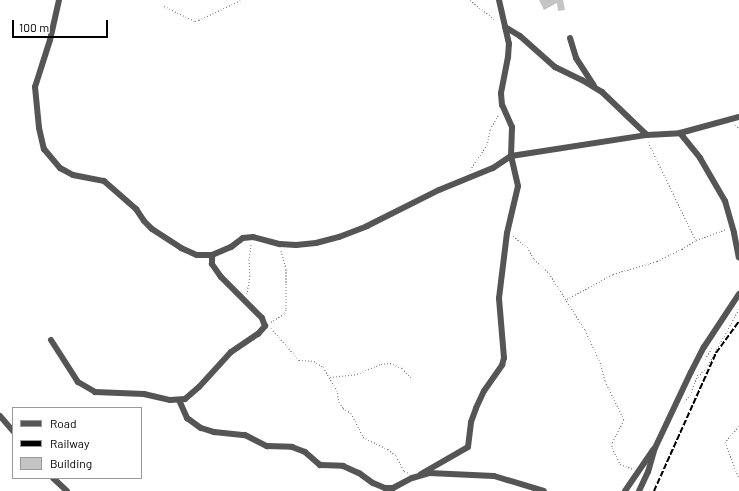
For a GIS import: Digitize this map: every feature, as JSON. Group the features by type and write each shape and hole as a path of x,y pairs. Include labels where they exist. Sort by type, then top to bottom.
{"street":[{"path":"59,0 50,40 35,87 39,128 44,149 60,168 73,175 97,178 108,183 136,209 147,225 181,248 197,255 212,255 231,247 243,238 252,237 280,244 296,245 316,243 338,237 367,226 465,179 493,168 511,156 680,132 736,118 739,113"},
{"path":"179,400 187,418 191,423 201,428 214,432 246,435 271,447 292,447 305,452 320,465 343,466 385,488 393,488 468,447 471,422 476,408 484,391 502,366 504,358 499,298 508,231 518,186 511,156 512,127 502,105 501,93 508,57 508,44 499,0"},
{"path":"504,27 520,36 555,67 594,88 618,106 646,136"},
{"path":"570,38 576,58 594,88"},
{"path":"680,132 700,158 725,201 733,227 739,258"},
{"path":"51,340 78,382 95,392 144,394 179,400 190,396 231,352 264,329 263,321 221,277 212,264 212,255"},
{"path":"639,491 648,472 655,448 704,347 739,294"},
{"path":"0,416 12,430"},
{"path":"625,491 637,471 655,448"},
{"path":"419,475 494,476 544,491"},
{"path":"54,479 67,491"}],"path":[{"path":"164,6 195,20 199,20 241,0"},
{"path":"470,0 504,27"},
{"path":"465,179 487,145 490,129 499,117 502,105"},
{"path":"646,136 696,240"},
{"path":"566,299 613,274 657,261 682,249 696,240 733,227"},
{"path":"508,231 527,247 534,259 549,273 566,299 597,354 605,381 624,420 612,443 612,448 623,466 637,471"},
{"path":"248,304 246,298 250,274 252,237"},
{"path":"280,244 286,269 286,309 285,313 267,324 283,341 294,356 303,361 314,361 321,364 337,390 339,402 343,408 351,413 363,437 388,449 396,456 404,471 419,475"},
{"path":"698,377 708,364 739,309"},
{"path":"329,377 357,374 381,364 390,363 402,368 411,378"},
{"path":"739,426 725,442 739,478"}],"building":[{"path":"539,0 563,0 565,10 558,11 557,3 544,10"}],"railway":[{"path":"654,491 716,353 739,321"}]}
